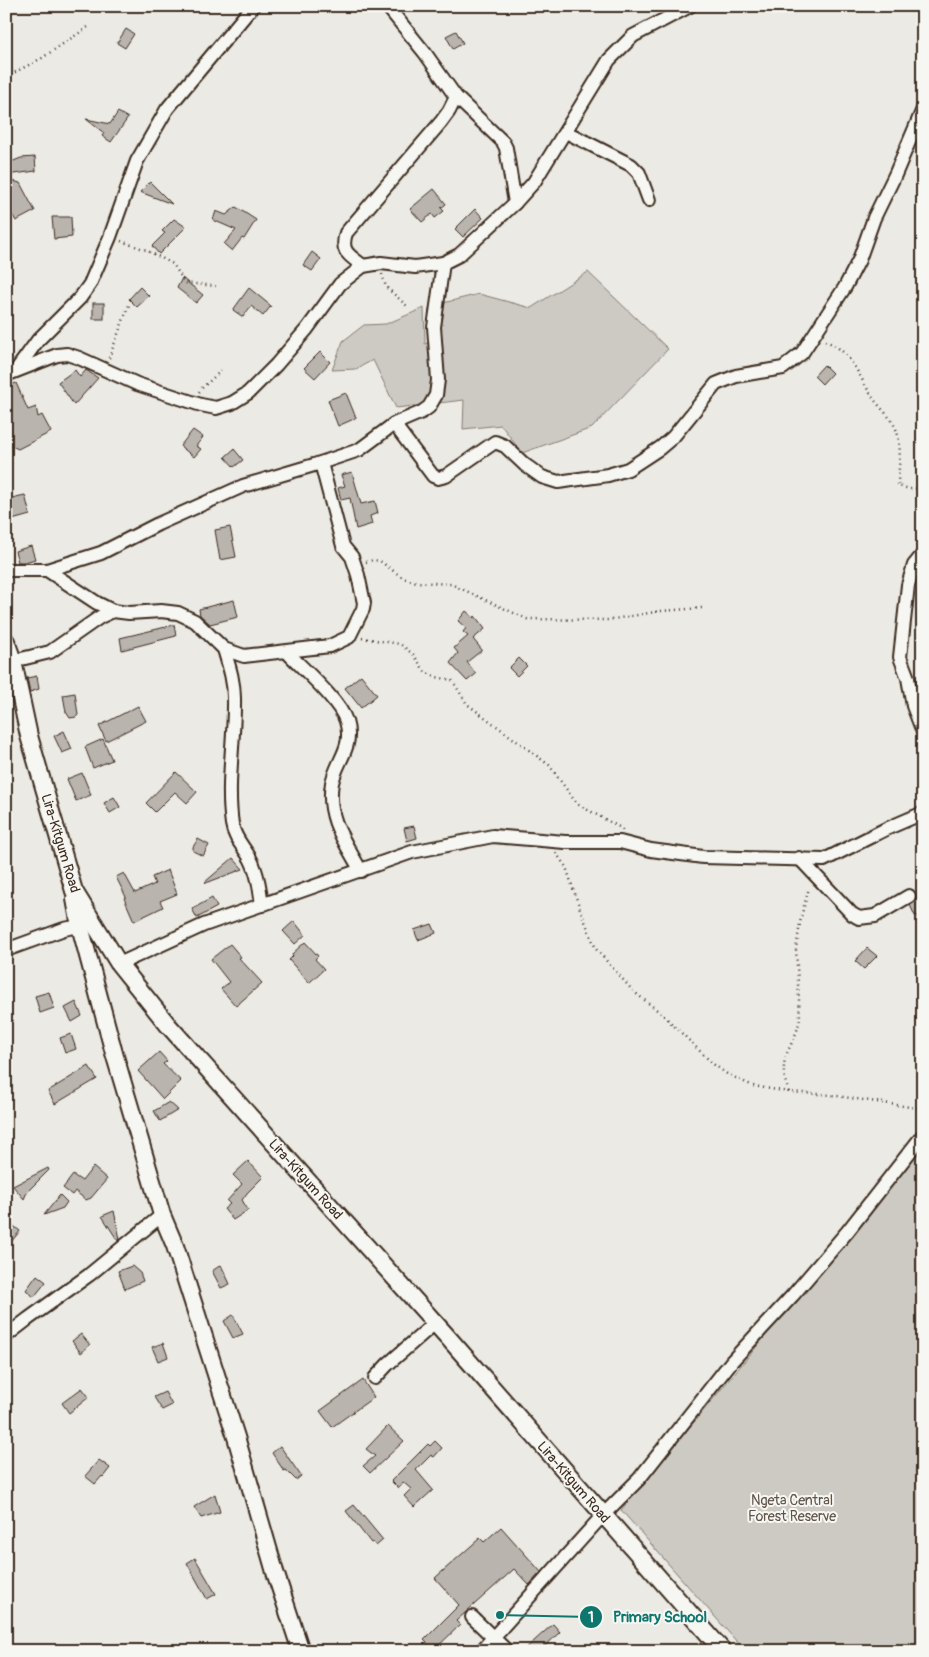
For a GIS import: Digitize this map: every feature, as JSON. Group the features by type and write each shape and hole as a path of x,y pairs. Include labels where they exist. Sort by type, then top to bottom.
{"main road":[{"name":"Lira-Kitgum Road","path":"6,642 29,736 74,891 120,964 168,1025 723,1651"},
{"path":"74,891 80,926 114,1053 162,1215 175,1246 236,1437 275,1572 301,1651"}],"street":[{"path":"12,372 38,340 80,298 90,284 110,237 137,161 158,124 167,109 253,6"},
{"path":"387,6 425,53 456,97 506,148 515,203"},
{"path":"12,372 63,354 79,358 137,384 193,402 216,408 232,403 248,392 289,350 340,284 363,266 381,263 415,267 443,263 459,255 515,203 534,182 609,60 633,36 690,6"},
{"path":"363,266 346,253 343,243 346,233 441,122 456,97"},
{"path":"394,424 433,476 438,478 446,476 495,442 505,446 525,465 542,476 558,482 608,475 628,469 673,437 716,384 736,376 783,368 802,354 812,336 825,319 859,260 874,218 896,175 923,109"},
{"path":"566,132 631,165 639,173 649,200"},
{"path":"6,570 47,570 101,553 158,524 243,486 359,450 394,424 422,412 436,395 438,380 434,327 443,263"},
{"path":"47,570 97,604 113,612 161,611 178,613 195,621 224,649 244,656 330,646 349,637 363,609 364,603 362,587 355,564 343,546 320,463"},
{"path":"923,554 914,565 908,585 900,657 908,678 913,706 923,732"},
{"path":"12,661 50,652 100,617 113,612"},
{"path":"224,649 233,681 234,698 232,825 235,836 250,858 257,874 262,905"},
{"path":"287,652 334,701 346,720 349,739 332,782 331,805 334,823 361,871"},
{"path":"120,964 204,925 412,852 453,843 493,836 566,842 620,842 703,857 824,860 922,812"},
{"path":"798,858 852,914 860,918 875,916 909,896"},
{"path":"6,950 57,931 80,926"},
{"path":"481,1651 603,1515 639,1479 732,1361 847,1232 923,1135"},
{"path":"6,1336 89,1275 162,1215"},
{"path":"375,1378 388,1364 435,1324"},
{"path":"472,1617 508,1651"}],"path":[{"path":"914,6 919,24 923,28"},
{"path":"6,77 42,58 88,27"},
{"path":"110,237 146,250 173,264 185,283 216,286"},
{"path":"381,263 386,287 407,306"},
{"path":"106,369 129,306"},
{"path":"812,336 834,345 853,363 871,395 896,429 900,448 898,486 910,489 923,488"},
{"path":"193,402 202,388 224,368"},
{"path":"355,564 373,560 380,561 403,578 416,582 451,584 528,619 608,620 661,611 702,608"},
{"path":"349,637 386,640 400,644 414,655 425,672 436,677 452,680 467,704 548,765 577,804 621,828 632,845"},
{"path":"547,839 566,867 596,950 633,991 662,1014 713,1064 727,1074 753,1086 789,1092 831,1095 923,1109"},
{"path":"789,1092 784,1069 785,1056 799,1028 800,1018 796,950 801,917 813,875"}],"green space":[{"path":"588,272 668,349 592,428 522,453 501,425 463,429 464,400 396,408 373,360 356,369 332,370 343,341 364,325 386,324 424,308 425,344 439,339 439,304 479,294 531,308"},
{"name":"Ngeta Central Forest Reserve","path":"923,1146 923,1651 745,1651 621,1510"}],"building":[{"path":"126,29 134,34 125,48 117,43"},
{"path":"456,31 463,43 453,49 446,36"},
{"path":"118,112 128,118 111,142 102,136 104,133 86,119 110,124"},
{"path":"35,157 36,171 6,175 6,164 21,158"},
{"path":"6,179 20,183 35,211 16,221 6,204"},
{"path":"150,182 172,204 140,192"},
{"path":"434,189 446,204 441,208 444,211 435,218 432,214 422,222 410,209"},
{"path":"236,207 256,220 244,239 242,238 232,251 224,244 236,230 213,220 216,211 226,215"},
{"path":"475,209 483,218 463,237 455,229"},
{"path":"52,217 71,217 72,237 54,239"},
{"path":"174,219 186,227 159,254 152,246 165,233 162,231"},
{"path":"312,252 321,259 312,271 303,265"},
{"path":"182,278 203,295 196,303 177,288"},
{"path":"140,287 149,296 137,307 129,299"},
{"path":"249,288 271,306 263,316 251,306 243,317 233,310"},
{"path":"93,303 104,303 104,319 93,319"},
{"path":"320,352 330,362 315,378 304,368"},
{"path":"824,365 832,373 822,384 814,376"},
{"path":"75,370 80,377 86,370 98,378 74,405 58,382"},
{"path":"16,383 28,410 36,407 38,417 42,415 51,432 18,449 6,443 6,387"},
{"path":"346,393 356,418 338,426 328,400"},
{"path":"193,430 203,437 196,446 201,449 194,457 180,446"},
{"path":"234,449 243,460 234,467 225,457"},
{"path":"352,472 361,504 375,501 378,513 370,516 372,524 356,529 350,498 341,500 338,488 345,486 341,475"},
{"path":"25,495 30,515 12,520 7,499"},
{"path":"230,527 236,557 220,560 215,530"},
{"path":"31,546 35,559 18,562 15,551"},
{"path":"234,600 238,617 210,624 200,615 199,609"},
{"path":"466,611 474,618 475,616 485,629 473,639 482,650 467,662 476,674 467,681 450,663 458,653 454,648 468,636 463,632 466,628 458,621"},
{"path":"174,625 176,636 122,650 120,638"},
{"path":"519,658 527,666 517,676 509,668"},
{"path":"361,675 377,695 361,708 345,688"},
{"path":"37,676 39,689 30,692 27,678"},
{"path":"75,693 78,715 70,718 66,712 63,695"},
{"path":"138,706 146,721 106,741 99,726"},
{"path":"64,731 72,749 62,753 54,736"},
{"path":"103,739 112,760 93,768 85,747"},
{"path":"176,772 197,792 187,803 175,792 155,812 146,803"},
{"path":"82,773 91,795 76,801 67,779"},
{"path":"114,797 120,807 110,813 104,803"},
{"path":"414,826 417,838 407,841 404,828"},
{"path":"198,839 209,845 203,856 193,851 193,847"},
{"path":"233,858 243,869 205,882"},
{"path":"168,870 177,894 160,901 163,907 134,921 124,898 126,897 116,877 124,873 135,893 155,884 152,877"},
{"path":"923,896 922,929 917,915 915,916 910,905 916,899"},
{"path":"212,898 217,907 197,918 192,909"},
{"path":"294,921 305,935 295,944 283,931"},
{"path":"432,924 436,933 418,940 414,930"},
{"path":"305,942 318,956 315,959 324,969 309,983 289,960 293,956 292,954"},
{"path":"230,944 241,957 239,958 262,983 236,1006 221,989 229,982 211,959"},
{"path":"867,948 877,956 864,969 855,961"},
{"path":"49,992 54,1008 40,1013 35,996"},
{"path":"76,1002 82,1016 72,1022 65,1008"},
{"path":"71,1034 76,1049 65,1053 60,1038"},
{"path":"159,1052 167,1061 163,1064 181,1081 163,1099 138,1071"},
{"path":"89,1066 97,1079 55,1104 48,1091"},
{"path":"169,1102 178,1110 160,1121 154,1111"},
{"path":"248,1161 263,1177 242,1200 248,1210 233,1220 224,1209 230,1204 227,1201 242,1184 233,1175"},
{"path":"93,1167 107,1179 91,1198 86,1200 75,1191 72,1195 63,1188 73,1175 82,1181"},
{"path":"48,1168 49,1170 27,1192 24,1199 13,1186"},
{"path":"60,1195 67,1202 63,1208 44,1215"},
{"path":"114,1211 120,1239 118,1241 102,1216"},
{"path":"11,1224 20,1231 6,1248 6,1230"},
{"path":"221,1265 230,1284 221,1288 212,1271"},
{"path":"132,1266 140,1273 143,1281 125,1289 118,1271"},
{"path":"37,1275 46,1282 34,1297 26,1290"},
{"path":"233,1315 243,1334 233,1338 224,1321"},
{"path":"81,1334 90,1345 81,1353 72,1341"},
{"path":"163,1343 168,1357 158,1361 152,1347"},
{"path":"363,1380 374,1397 332,1427 320,1411"},
{"path":"82,1388 89,1397 69,1413 62,1403"},
{"path":"165,1392 172,1405 162,1410 154,1397"},
{"path":"388,1426 404,1441 370,1473 363,1466 375,1456 366,1449"},
{"path":"435,1441 442,1448 434,1457 431,1455 416,1470 433,1490 414,1507 404,1496 411,1489 403,1482 398,1488 391,1481 428,1444 430,1446"},
{"path":"280,1446 301,1476 296,1480 286,1470 284,1471 272,1453"},
{"path":"99,1460 110,1468 95,1484 85,1476"},
{"path":"215,1494 220,1512 201,1518 194,1507"},
{"path":"354,1505 383,1540 376,1546 373,1542 371,1543 346,1511"},
{"path":"501,1527 541,1572 529,1585 514,1569 456,1621 460,1625 434,1650 424,1640 459,1605 435,1578 480,1538 484,1542"},
{"path":"195,1558 216,1594 207,1599 187,1563"},
{"path":"553,1624 560,1632 540,1651 523,1651"}],"place":[{"name":"Primary School","path":"500,1615"}]}
